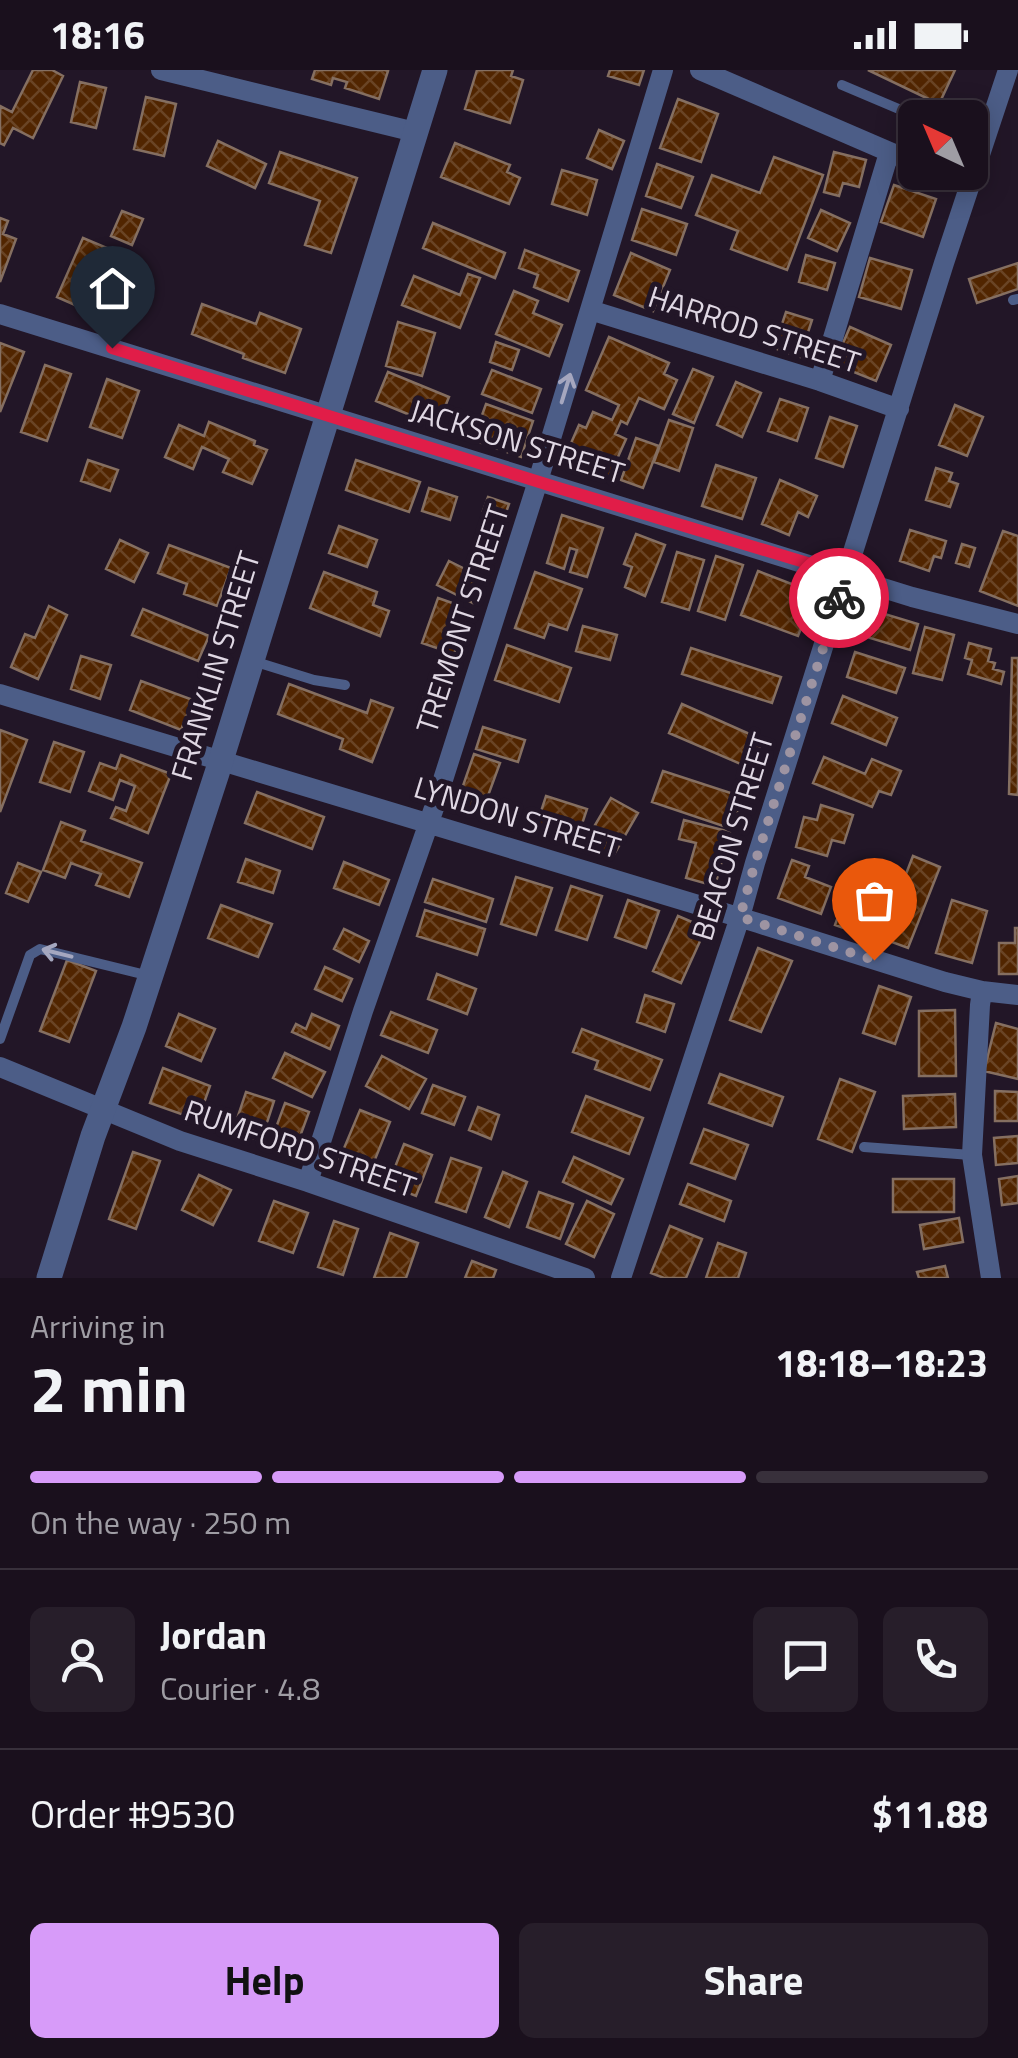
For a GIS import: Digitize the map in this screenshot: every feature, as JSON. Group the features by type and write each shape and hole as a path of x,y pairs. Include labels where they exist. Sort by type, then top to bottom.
{"street":[{"path":"161,70 416,132"},
{"name":"FRANKLIN STREET","path":"49,1278 221,760 435,70"},
{"name":"TREMONT STREET","path":"308,1182 429,823 663,70"},
{"path":"700,70 898,156"},
{"name":"BEACON STREET","path":"988,116 1008,70"},
{"path":"820,382 889,152"},
{"name":"BEACON STREET","path":"621,1278 740,917 969,190"},
{"name":"HARROD STREET","path":"590,310 899,409"},
{"name":"JACKSON STREET","path":"0,314 912,597 1018,624"},
{"name":"LYNDON STREET","path":"0,694 945,982 1018,994"},
{"path":"982,991 972,1155 990,1278"},
{"name":"RUMFORD STREET","path":"0,1067 180,1141 586,1278"}],"lane":[{"path":"842,85 898,109"},
{"path":"252,660 314,680 345,685"},
{"path":"0,1039 30,954 40,948 151,976"},
{"path":"864,1148 972,1155"}],"building":[{"path":"33,70 52,70 63,76 33,138 13,128 4,145 0,143 0,106 12,112"},
{"path":"315,70 388,71 379,99 345,88 347,82 333,78 331,85 312,79"},
{"path":"477,70 513,70 511,76 523,80 510,123 465,109"},
{"path":"610,70 644,70 639,85 608,76"},
{"path":"868,70 955,70 941,100 931,100"},
{"path":"80,82 106,88 96,128 71,122"},
{"path":"146,97 176,104 164,156 134,149"},
{"path":"678,99 718,114 701,162 660,148"},
{"path":"599,130 624,141 612,169 587,158"},
{"path":"218,141 266,164 255,188 207,166"},
{"path":"455,143 510,165 507,172 520,178 509,204 441,177"},
{"path":"280,152 357,178 331,253 305,245 320,201 269,183"},
{"path":"834,152 866,160 859,187 843,183 839,196 824,192"},
{"path":"774,157 823,175 787,270 731,249 738,231 696,215 712,175 760,193"},
{"path":"657,164 693,177 681,208 646,196"},
{"path":"562,170 597,180 587,215 552,204"},
{"path":"894,185 898,190 936,199 923,237 881,222"},
{"path":"642,209 687,224 676,255 632,240"},
{"path":"821,210 850,223 837,251 808,238"},
{"path":"122,211 143,219 132,245 111,236"},
{"path":"0,218 8,221 3,234 16,239 0,282"},
{"path":"433,223 505,253 495,278 423,248"},
{"path":"83,238 133,259 107,319 57,297"},
{"path":"525,250 579,271 568,301 534,287 538,275 519,268"},
{"path":"631,253 670,270 653,311 614,295"},
{"path":"806,255 835,263 827,290 799,282"},
{"path":"870,258 912,270 901,309 859,297"},
{"path":"1018,263 1018,289 977,303 969,279"},
{"path":"468,274 480,278 460,328 402,305 414,276 460,295"},
{"path":"514,291 538,301 533,313 562,325 549,356 496,334"},
{"path":"202,304 256,324 260,313 301,329 285,373 192,334"},
{"path":"786,312 812,320 800,357 774,348"},
{"path":"398,322 435,333 422,376 386,366"},
{"path":"850,327 891,345 876,381 834,364"},
{"path":"609,337 669,363 664,374 677,380 664,409 639,398 627,424 621,421 615,434 626,439 608,479 564,459 579,425 586,428 593,412 612,420 619,405 586,390"},
{"path":"496,342 519,350 512,370 490,362"},
{"path":"0,343 24,352 0,412"},
{"path":"45,365 71,374 47,441 21,432"},
{"path":"693,369 713,377 694,423 673,414"},
{"path":"492,370 541,389 532,413 482,394"},
{"path":"388,372 449,397 437,426 376,401"},
{"path":"107,379 139,391 122,438 90,427"},
{"path":"736,382 761,393 742,437 717,425"},
{"path":"780,399 808,408 797,441 768,431"},
{"path":"486,404 533,421 521,457 473,440"},
{"path":"955,405 983,417 967,456 939,445"},
{"path":"830,417 857,426 843,467 816,458"},
{"path":"669,420 693,428 679,471 654,462"},
{"path":"209,422 267,450 252,484 223,472 229,459 202,447 193,469 165,457 179,425 204,436"},
{"path":"636,438 659,446 643,488 621,480"},
{"path":"88,460 118,470 110,491 81,481"},
{"path":"356,460 420,482 409,512 346,490"},
{"path":"716,465 756,478 742,519 702,506"},
{"path":"936,468 952,473 949,481 958,484 950,507 926,500"},
{"path":"780,480 817,496 808,517 798,512 789,535 762,524"},
{"path":"429,488 457,497 450,520 422,511"},
{"path":"488,497 509,504 504,518 483,511"},
{"path":"562,515 603,528 587,577 570,572 577,550 570,548 564,569 547,563"},
{"path":"339,526 377,540 367,567 329,553"},
{"path":"910,530 946,541 941,558 934,556 929,571 900,561"},
{"path":"1003,531 1018,536 1018,606 980,591"},
{"path":"636,534 665,545 645,596 625,587 632,567 624,564"},
{"path":"120,540 148,553 134,582 106,569"},
{"path":"962,544 975,548 969,567 956,563"},
{"path":"169,545 231,568 217,606 184,594 187,584 158,573"},
{"path":"677,552 704,560 689,610 662,602"},
{"path":"716,556 743,565 725,620 698,611"},
{"path":"449,561 485,579 473,603 437,585"},
{"path":"758,571 815,593 798,636 741,615"},
{"path":"324,572 377,592 373,605 389,611 380,636 310,608"},
{"path":"535,572 582,589 567,630 549,624 544,638 515,628"},
{"path":"438,598 461,606 457,616 466,620 454,654 422,643"},
{"path":"49,606 67,615 38,679 11,667 25,634 35,638"},
{"path":"143,609 209,636 198,661 132,635"},
{"path":"868,609 918,624 910,650 860,635"},
{"path":"583,626 617,635 610,660 576,651"},
{"path":"925,627 954,635 942,680 913,673"},
{"path":"969,643 991,649 988,661 995,663 993,669 1004,672 1001,684 968,674 972,660 965,658"},
{"path":"507,645 571,668 559,702 495,680"},
{"path":"691,648 781,677 772,703 682,674"},
{"path":"855,652 905,668 896,693 847,677"},
{"path":"81,656 111,665 100,699 71,689"},
{"path":"1012,658 1018,658 1018,795 1009,794"},
{"path":"432,677 453,685 441,715 420,707"},
{"path":"141,681 193,700 181,730 130,710"},
{"path":"289,684 367,713 371,700 393,708 372,762 340,749 343,739 278,714"},
{"path":"843,696 897,718 886,745 832,723"},
{"path":"682,704 763,740 750,768 669,733"},
{"path":"483,727 525,740 518,762 476,749"},
{"path":"0,730 27,740 0,812"},
{"path":"54,742 84,752 70,792 40,782"},
{"path":"474,754 500,763 481,815 456,806"},
{"path":"121,755 171,774 148,833 111,818 116,807 126,811 135,786 120,780 113,800 89,791 100,763 116,769"},
{"path":"824,757 865,774 872,759 901,771 891,795 879,791 872,807 813,783"},
{"path":"663,771 743,797 732,829 652,802"},
{"path":"257,792 324,817 312,849 245,823"},
{"path":"546,796 587,809 580,830 570,827 566,840 535,830"},
{"path":"611,798 638,813 612,858 585,842"},
{"path":"821,805 853,815 844,843 832,840 827,856 796,847 804,817 817,820"},
{"path":"684,820 730,832 715,886 686,878 696,843 679,839"},
{"path":"61,822 85,831 81,841 142,863 129,897 96,885 101,874 71,863 65,878 43,870"},
{"path":"913,856 940,867 908,948 881,938"},
{"path":"246,859 280,871 273,893 238,882"},
{"path":"792,860 809,866 805,877 831,887 821,914 778,898"},
{"path":"344,862 389,880 379,905 334,888"},
{"path":"18,863 41,872 28,902 6,893"},
{"path":"516,877 552,888 536,935 501,924"},
{"path":"433,879 493,899 486,922 425,902"},
{"path":"571,886 602,896 587,940 556,930"},
{"path":"847,892 887,906 875,939 835,925"},
{"path":"628,900 659,911 646,948 615,937"},
{"path":"952,900 987,911 972,963 936,953"},
{"path":"221,905 272,924 258,957 208,938"},
{"path":"425,910 485,929 477,955 417,936"},
{"path":"678,916 706,928 681,983 653,971"},
{"path":"1015,928 1018,974 999,974 999,943 1015,943"},
{"path":"344,929 369,941 359,962 334,949"},
{"path":"758,948 792,961 761,1032 730,1020"},
{"path":"67,960 96,971 69,1042 40,1031"},
{"path":"325,967 352,979 342,1001 315,989"},
{"path":"437,974 476,989 467,1014 428,999"},
{"path":"879,986 911,997 895,1044 863,1033"},
{"path":"645,995 674,1004 665,1032 637,1022"},
{"path":"955,1010 956,1076 919,1076 919,1011"},
{"path":"391,1012 437,1030 428,1053 381,1035"},
{"path":"179,1014 215,1029 201,1061 166,1046"},
{"path":"312,1014 339,1026 330,1049 292,1032 296,1024 306,1029"},
{"path":"996,1023 1018,1029 1018,1079 984,1071"},
{"path":"582,1029 662,1060 650,1090 595,1069 598,1061 573,1052"},
{"path":"285,1053 325,1072 312,1097 273,1078"},
{"path":"382,1056 426,1079 409,1109 366,1086"},
{"path":"163,1068 210,1086 198,1120 150,1103"},
{"path":"720,1074 783,1097 772,1126 709,1103"},
{"path":"840,1079 875,1092 852,1152 818,1139"},
{"path":"433,1085 465,1097 454,1125 422,1113"},
{"path":"995,1091 1018,1092 1018,1121 995,1121"},
{"path":"246,1092 274,1101 261,1141 233,1131"},
{"path":"955,1094 956,1127 904,1129 903,1096"},
{"path":"586,1096 643,1118 629,1154 572,1132"},
{"path":"285,1103 309,1112 294,1153 270,1144"},
{"path":"478,1107 499,1115 491,1139 469,1130"},
{"path":"360,1110 390,1122 368,1177 337,1165"},
{"path":"704,1129 748,1145 735,1179 691,1163"},
{"path":"1018,1136 1018,1163 996,1165 994,1138"},
{"path":"404,1144 432,1155 416,1196 388,1185"},
{"path":"133,1152 160,1161 136,1229 109,1219"},
{"path":"574,1157 623,1179 611,1204 563,1182"},
{"path":"451,1158 481,1168 466,1212 436,1202"},
{"path":"503,1172 527,1182 509,1227 485,1217"},
{"path":"199,1175 231,1190 213,1225 182,1210"},
{"path":"1018,1176 1018,1203 1002,1205 999,1179"},
{"path":"893,1179 954,1179 954,1212 893,1212"},
{"path":"688,1184 731,1201 724,1221 680,1204"},
{"path":"539,1192 573,1204 560,1239 527,1227"},
{"path":"274,1201 308,1213 293,1253 259,1241"},
{"path":"587,1201 614,1214 594,1257 566,1244"},
{"path":"959,1218 963,1242 924,1249 920,1225"},
{"path":"334,1221 358,1229 343,1275 318,1267"},
{"path":"670,1226 702,1239 686,1278 664,1278 651,1273"},
{"path":"390,1233 418,1243 406,1278 374,1278"},
{"path":"718,1243 746,1253 738,1278 706,1278"},
{"path":"472,1261 496,1270 493,1278 465,1278"},
{"path":"945,1266 948,1278 919,1278 917,1272"}],"way so far":[{"path":"839,598 740,917 874,960"}],"route":[{"path":"112,348 847,575 839,598"}]}
